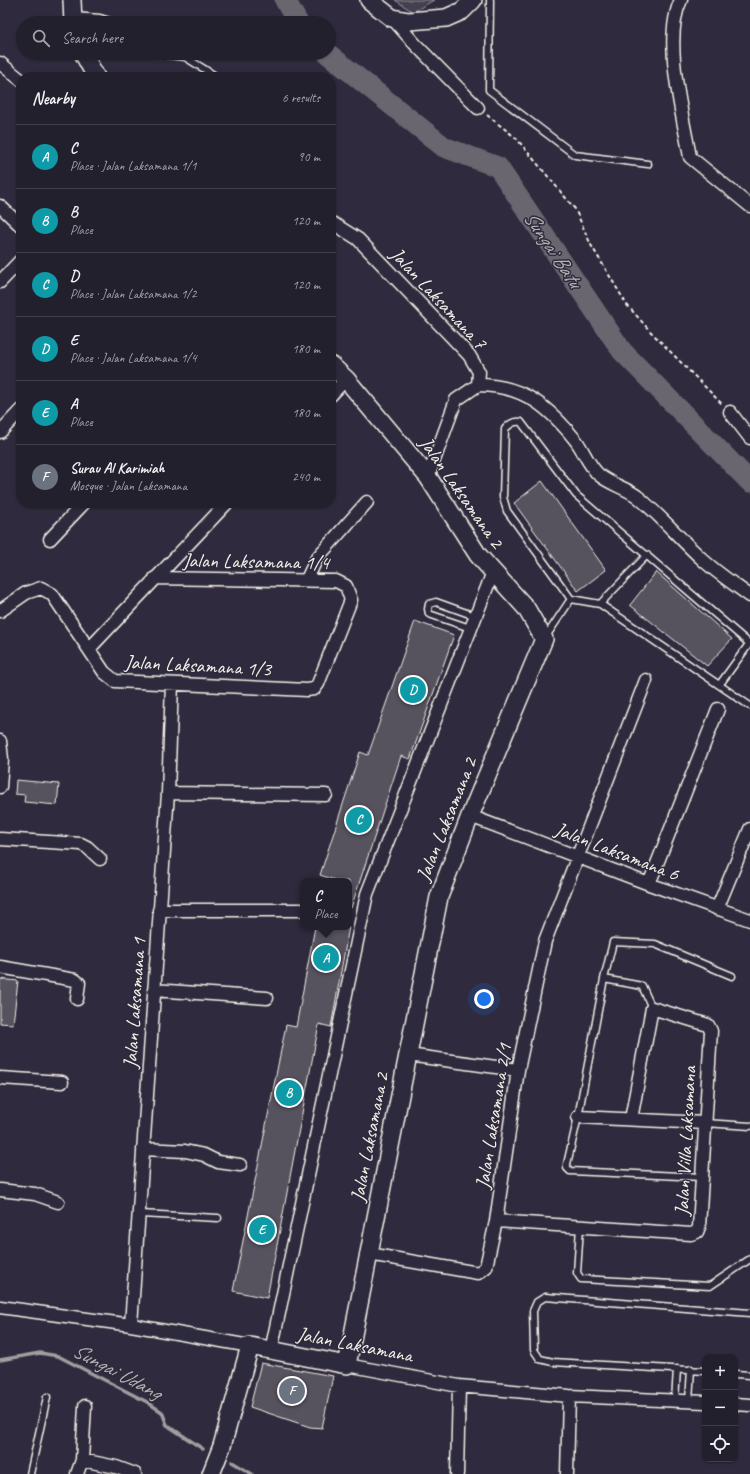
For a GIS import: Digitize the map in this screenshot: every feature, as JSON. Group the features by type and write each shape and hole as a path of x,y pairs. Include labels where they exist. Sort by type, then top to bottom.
{"street":[{"path":"369,0 392,18 414,44 478,108"},
{"path":"392,18 420,21 446,18 462,11 473,0"},
{"path":"681,0 677,8 672,32 676,79 690,157 750,206"},
{"path":"87,60 93,72"},
{"path":"0,63 16,76"},
{"path":"0,206 16,221"},
{"name":"Jalan Laksamana 7","path":"336,225 358,239 469,355 479,372 478,384"},
{"path":"0,282 16,265"},
{"name":"Jalan Laksamana 2","path":"336,370 346,379 428,477 478,555 526,608 544,639 438,897 347,1365"},
{"path":"336,390 346,379"},
{"path":"428,477 456,400 478,384 511,389 532,398 550,410 577,443 598,474 611,483 637,496 703,560 750,596"},
{"path":"730,412 750,438"},
{"path":"0,432 16,415"},
{"path":"307,580 317,558 367,502"},
{"path":"50,539 79,508"},
{"path":"89,649 223,508"},
{"path":"271,1351 367,894 493,572"},
{"name":"Jalan Laksamana 1/4","path":"155,578 336,581 346,586 351,600 318,684"},
{"name":"Jalan Laksamana 1/3","path":"0,611 26,593 41,588 52,594 104,672 115,680 307,690 314,689 318,684"},
{"name":"Jalan Laksamana 2/1","path":"369,1254 478,1273 486,1267 496,1221 518,1070 545,941 646,680"},
{"name":"Jalan Laksamana 1","path":"131,1326 140,1214 143,1149 168,793 172,684"},
{"path":"649,884 718,708"},
{"path":"0,741 2,759 0,787"},
{"path":"168,793 326,795"},
{"name":"Jalan Laksamana 6","path":"470,816 717,910 750,920"},
{"path":"717,910 750,829"},
{"path":"0,839 81,844 87,847 100,859"},
{"path":"159,910 300,910"},
{"path":"0,967 75,980 79,983 77,999"},
{"path":"154,990 267,998"},
{"path":"631,1119 652,1008"},
{"name":"Jalan Villa Laksamana","path":"496,1221 691,1234 697,1232 699,1227 711,1028 708,1025 652,1008"},
{"path":"408,1054 518,1070"},
{"path":"0,1078 62,1082"},
{"path":"578,1117 705,1123"},
{"path":"143,1149 185,1151 204,1155 218,1162 240,1165"},
{"path":"0,1190 35,1194 58,1202"},
{"name":"Jalan Laksamana","path":"0,1307 131,1326 250,1346 459,1386 569,1396 702,1402"},
{"path":"211,1474 222,1446 250,1346"},
{"path":"457,1474 459,1386"},
{"path":"567,1474 569,1396"},
{"path":"738,1404 750,1405"},
{"path":"77,1474 82,1460 85,1406"},
{"path":"82,1460 116,1467 135,1474"}],"lane":[{"path":"490,0 489,90 574,155 648,164"},
{"path":"73,13 89,16"},
{"path":"189,60 209,72"},
{"path":"720,684 750,644 576,495 521,422 516,421 510,424 505,429 504,503 508,511 570,599 600,604 720,684 750,706"},
{"path":"600,604 647,555"},
{"path":"544,639 570,599"},
{"path":"470,628 429,614 429,604 436,602 475,616"},
{"path":"702,1177 570,1171 567,1168 567,1164 578,1117 604,979 613,942 655,944 732,976"},
{"path":"604,979 642,986 652,1008"},
{"path":"705,1123 750,1126"},
{"path":"140,1214 218,1218"},
{"path":"580,1226 577,1273 581,1279 710,1286 750,1259"},
{"path":"702,1371 553,1362 540,1359 534,1350 533,1311 537,1302 545,1297 750,1313"},
{"path":"675,1401 677,1369"},
{"path":"689,1402 691,1369"},
{"path":"738,1374 750,1375"},
{"path":"30,1474 47,1398"}],"path":[{"path":"478,108 516,138 575,210 591,245 627,305 651,332 730,412"}],"shaded area":[{"path":"395,0 434,0 413,12"}],"building":[{"path":"542,481 606,570 578,591 514,503"},
{"path":"656,572 732,639 707,666 630,605"},
{"path":"415,621 454,635 410,759 401,756 352,905 352,878 329,878 320,875 360,752 368,755"},
{"path":"16,780 59,784 57,805 24,802 25,795 15,794"},
{"path":"314,930 348,930 331,1027 319,1024 267,1298 233,1291 286,1025 296,1027"},
{"path":"0,979 18,981 13,1024 0,1023"},
{"path":"261,1363 333,1376 322,1428 310,1427 250,1407"}],"waterway":[{"name":"Sungai Batu","path":"285,0 294,16"},
{"name":"Sungai Batu","path":"336,60 444,147 498,167 622,351 750,482"},
{"name":"Sungai Udang","path":"0,1360 40,1353 58,1356 147,1402 162,1412 167,1425 203,1449"},
{"name":"Sungai Udang","path":"232,1462 252,1474"}],"place":[{"name":"E","path":"413,690"},
{"name":"D","path":"359,820"},
{"name":"C","path":"326,958"},
{"name":"B","path":"289,1093"},
{"name":"A","path":"262,1230"},
{"name":"Surau Al Karimiah","path":"292,1391"}]}
